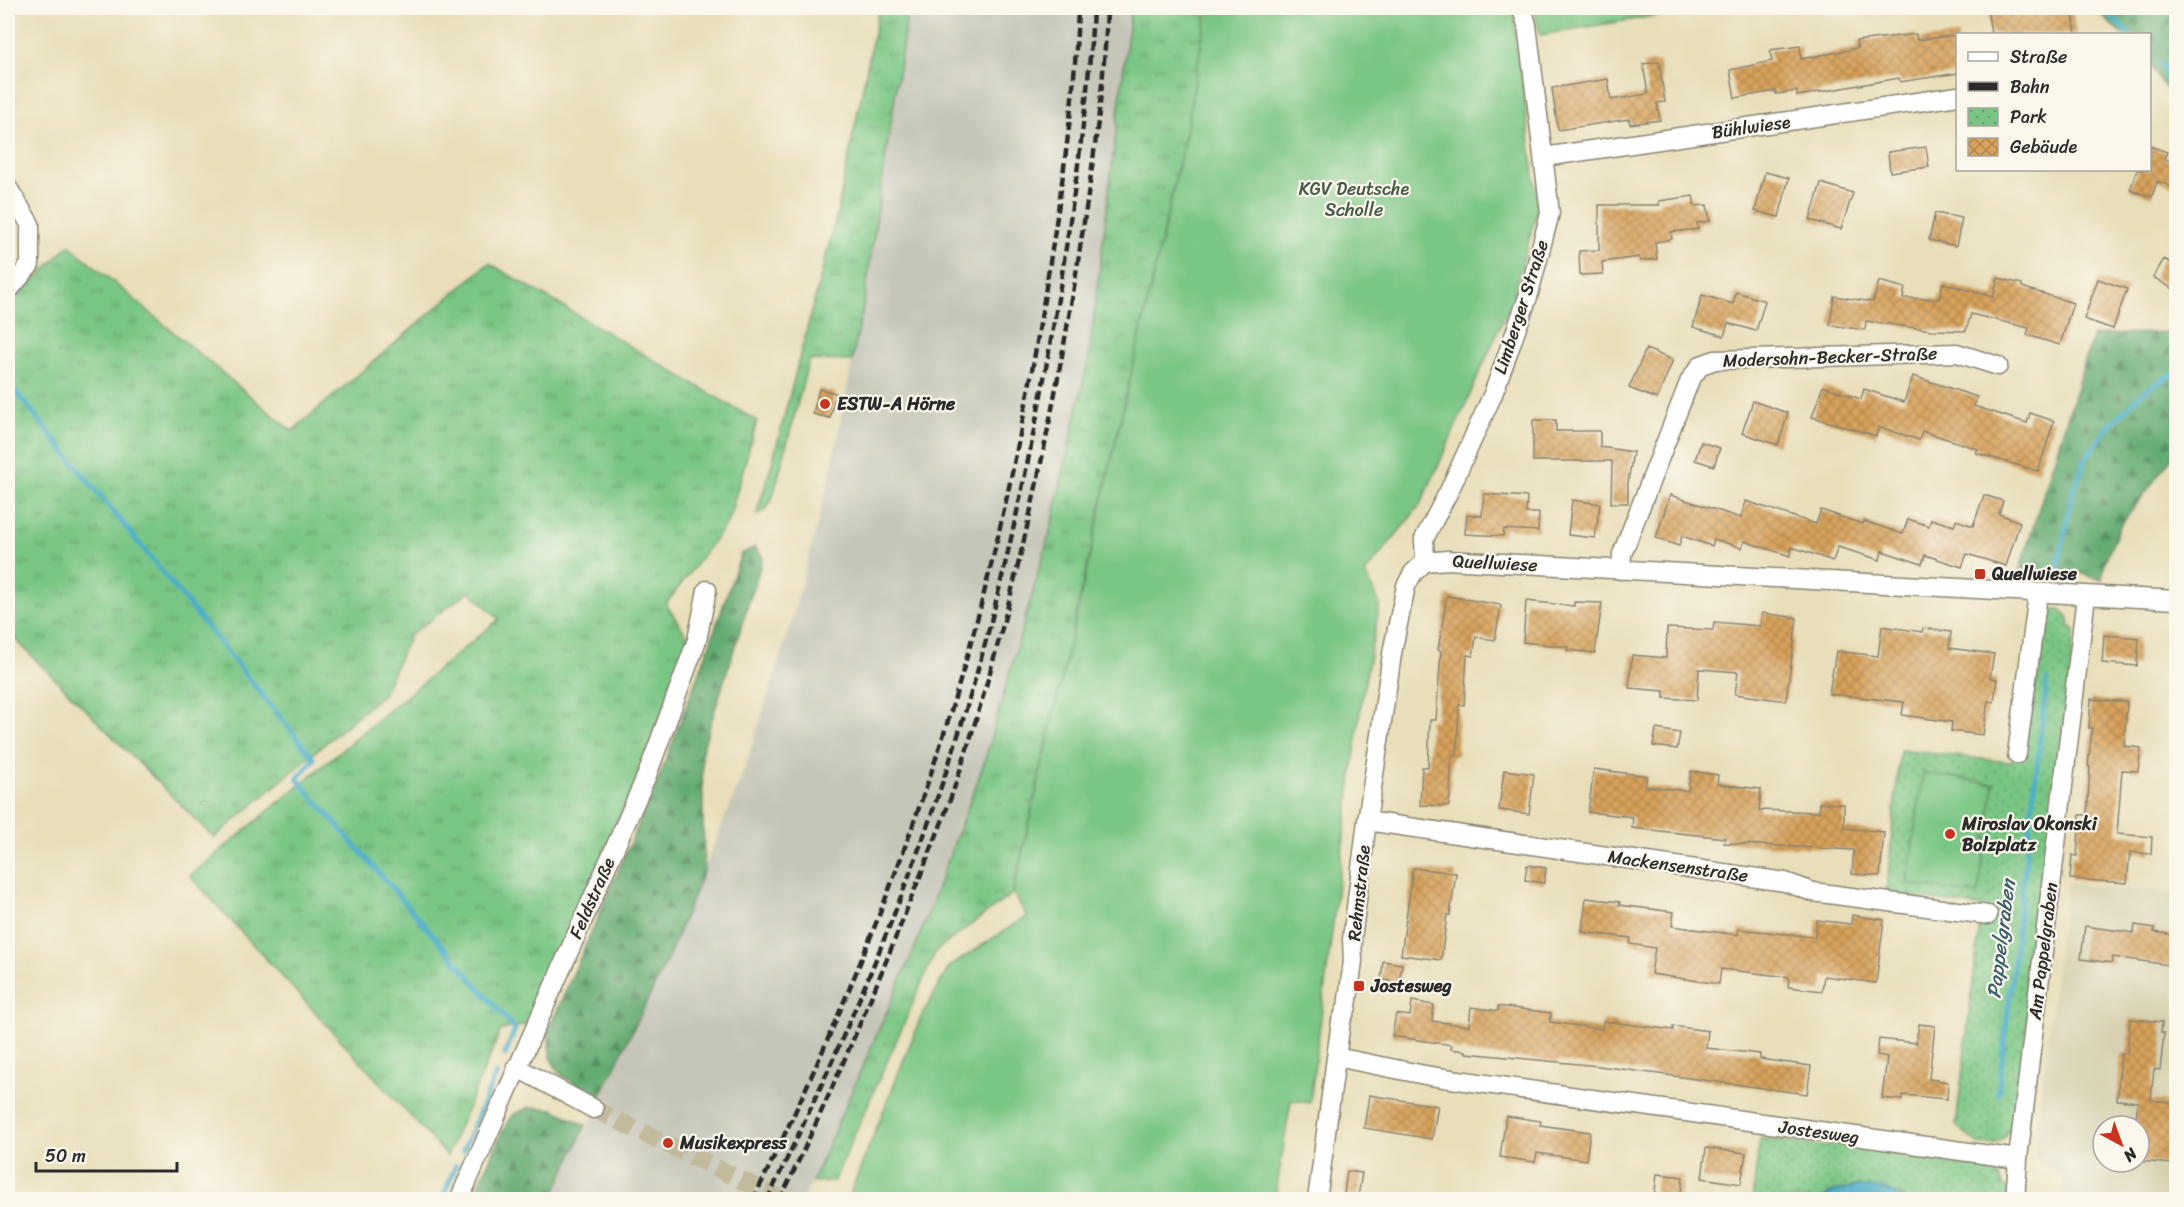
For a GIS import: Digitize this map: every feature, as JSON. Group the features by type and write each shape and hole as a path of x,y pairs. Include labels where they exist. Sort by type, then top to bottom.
{"street":[{"name":"Limberger Straße","path":"1425,562 1424,539 1450,489 1493,393 1528,297 1550,213 1527,25 1522,8"},
{"name":"Bühlwiese","path":"1544,157 1956,96"},
{"path":"8,188 30,224 30,265 8,291"},
{"name":"Modersohn-Becker-Straße","path":"1621,570 1622,554 1690,380 1701,365 1714,360 1957,353 1998,366"},
{"name":"Quellwiese","path":"1425,562 1447,560 2176,600"},
{"name":"Rehmstraße","path":"1317,1200 1341,1021 1347,1007 1351,985 1352,939 1393,648 1406,586 1413,573 1425,562"},
{"name":"Feldstraße","path":"459,1200 647,775 697,640 706,590"},
{"path":"2018,754 2038,594"},
{"name":"Am Pappelgraben","path":"2015,1200 2086,596"},
{"name":"Mackensenstraße","path":"1367,821 1785,882 1813,892 1988,915"},
{"name":"Jostesweg","path":"1336,1057 1441,1077 2018,1160"},
{"path":"516,1067 594,1109"}],"shaded area":[{"path":"908,8 1131,8 1089,356 1051,528 983,766 916,945 812,1182 802,1199 552,1200 668,958 741,779 791,624 829,480 864,302"},
{"path":"2066,883 2176,894 2176,1199 2060,1199 2063,1177 2034,1156"}],"green space":[{"path":"879,8 908,8 864,302 852,361 809,360 772,500 765,511 756,515 771,467 837,214"},
{"path":"1131,8 1176,8 1206,16 1186,133 1013,893 936,951 834,1181 812,1182 916,945 983,766 1051,528 1089,356"},
{"name":"KGV Deutsche Scholle","path":"1214,8 1513,8 1538,208 1512,300 1421,504 1365,573 1380,604 1362,697 1310,1103 1291,1100 1275,1199 848,1199 921,1017 949,967 1027,916 1013,893 1186,133 1206,16"},
{"path":"1534,8 1659,8 1659,15 1540,35"},
{"path":"2094,8 2176,8 2176,99 2151,66 2151,33 2120,33"},
{"path":"69,245 292,431 489,263 757,421 728,522 666,604 689,639 640,773 525,1025 501,1030 447,1156 190,876 499,619 470,591 410,635 383,694 214,838 8,632 8,302 21,294"},
{"path":"2176,332 2176,452 2120,526 2105,562 2102,580 2079,573 2020,569 2093,335"},
{"path":"755,547 763,558 702,751 704,870 668,958 600,1097 567,1079 554,1065 549,1044 549,1029 657,782 706,655 741,554"},
{"path":"2041,610 2060,610 2068,617 2070,627 2075,629 2014,1129 2009,1129 2003,1139 1996,1144 1977,1144 1956,1125 1982,907 1886,893 1900,750 2010,762 2024,753"},
{"name":"Miroslav Okonski Bolzplatz","path":"1923,773 1994,784 1978,894 1907,884"},
{"path":"530,1107 553,1109 586,1125 552,1199 472,1199 502,1132 514,1114"},
{"path":"1760,1138 1829,1147 1830,1141 1946,1158 1946,1164 1980,1168 1995,1174 2003,1186 2009,1189 2008,1200 1907,1199 1885,1189 1831,1192 1824,1199 1752,1200"}],"water":[{"path":"1856,1186 1885,1189 1907,1199 1824,1199 1831,1192"}],"building":[{"path":"1987,8 2072,8 2076,33 1991,33"},
{"path":"1916,34 1917,40 1956,35 1956,73 1900,82 1899,78 1797,96 1797,91 1776,94 1776,91 1735,98 1730,70 1772,61 1770,50 1800,46 1801,59 1858,48 1856,41"},
{"path":"1659,62 1665,102 1657,103 1660,120 1630,124 1629,119 1558,130 1552,88 1608,79 1611,100 1648,94 1643,64"},
{"path":"2151,146 2167,152 2164,159 2176,163 2176,188 2157,181 2152,197 2130,190 2137,171 2151,171"},
{"path":"1926,147 1929,167 1890,172 1888,152"},
{"path":"1765,172 1789,178 1779,217 1755,211"},
{"path":"1821,183 1853,193 1841,229 1810,220"},
{"path":"1693,196 1695,206 1707,205 1710,221 1697,223 1698,229 1671,232 1672,239 1655,242 1657,259 1640,261 1639,257 1602,262 1603,274 1580,275 1579,251 1599,250 1599,205 1659,205 1659,201"},
{"path":"1935,213 1962,218 1956,246 1929,240"},
{"path":"2164,259 2176,266 2176,291 2153,277"},
{"path":"1998,278 2022,284 2022,287 2073,303 2060,345 2027,335 2029,328 1971,314 1966,331 1932,330 1866,321 1865,330 1830,325 1834,296 1873,302 1879,281 1905,288 1903,298 1939,299 1943,283 1993,297"},
{"path":"2098,279 2127,289 2113,329 2084,319"},
{"path":"1736,292 1765,301 1756,331 1728,323 1724,336 1693,327 1702,295 1733,304"},
{"path":"1646,349 1673,360 1657,399 1629,388"},
{"path":"1913,376 1977,397 1974,406 2027,423 2030,413 2054,421 2038,471 1976,453 1978,449 1922,431 1919,440 1879,427 1876,436 1812,417 1823,386 1861,399 1864,389 1904,402"},
{"name":"ESTW-A Hörne","path":"819,389 836,393 830,418 813,414"},
{"path":"1753,401 1788,413 1778,445 1742,433"},
{"path":"1533,420 1556,420 1556,431 1600,431 1600,447 1633,452 1628,483 1628,503 1611,503 1612,461 1533,461"},
{"path":"1701,442 1720,448 1714,466 1695,460"},
{"path":"1484,494 1527,497 1526,513 1539,513 1538,531 1504,529 1503,536 1465,534 1467,515 1482,516"},
{"path":"1670,495 1741,518 1746,501 1816,524 1821,510 1903,534 1908,519 1929,526 1931,519 1954,526 1956,520 1973,526 1984,495 2003,501 1999,514 2020,522 2006,566 1967,554 1962,567 1925,555 1922,564 1882,551 1880,560 1838,547 1833,561 1792,547 1790,556 1744,541 1742,548 1714,539 1712,546 1682,536 1679,546 1656,538"},
{"path":"1572,500 1600,504 1595,538 1568,535"},
{"path":"1447,596 1501,605 1495,640 1476,637 1473,656 1467,655 1464,705 1459,705 1457,756 1452,756 1449,806 1420,805 1422,767 1428,767 1430,720 1436,720 1441,651 1438,650"},
{"path":"1526,601 1574,606 1574,602 1602,603 1595,653 1567,650 1568,647 1523,642"},
{"path":"1762,613 1797,618 1786,701 1735,694 1738,672 1699,669 1697,700 1664,698 1664,691 1629,688 1632,655 1666,658 1667,628 1713,630 1714,622 1760,626"},
{"path":"1882,626 1922,632 1923,628 1951,632 1949,648 1994,654 1990,678 1997,679 1994,702 1988,701 1983,735 1951,731 1952,722 1902,715 1904,702 1829,694 1836,651 1878,656"},
{"path":"2104,635 2139,638 2137,666 2102,663"},
{"path":"2091,699 2127,702 2124,746 2141,748 2138,771 2122,770 2117,834 2152,837 2151,854 2130,852 2127,883 2070,879 2072,855 2077,856 2080,815 2087,815 2090,767 2088,766 2092,728 2089,728"},
{"path":"1656,729 1680,733 1677,749 1653,746"},
{"path":"1594,769 1647,776 1645,786 1688,791 1691,771 1718,775 1717,784 1761,789 1759,810 1819,812 1819,803 1844,804 1844,828 1884,832 1880,876 1852,874 1854,850 1724,843 1725,838 1632,828 1633,817 1588,812"},
{"path":"1504,770 1534,774 1529,814 1499,810"},
{"path":"1527,865 1546,868 1544,883 1525,880"},
{"path":"1413,868 1456,873 1441,960 1401,955"},
{"path":"1586,898 1674,912 1672,926 1738,935 1738,929 1815,937 1817,920 1851,924 1852,915 1884,920 1876,983 1824,976 1822,991 1788,987 1789,977 1721,969 1719,984 1651,974 1655,948 1630,944 1631,938 1582,932"},
{"path":"2135,925 2155,928 2154,932 2176,935 2176,966 2113,957 2112,963 2081,959 2085,926 2134,933"},
{"path":"1383,961 1402,964 1399,982 1381,980"},
{"path":"1412,1001 1434,1005 1432,1021 1469,1026 1471,1007 1498,1011 1498,1006 1551,1013 1550,1022 1602,1029 1603,1021 1673,1030 1673,1026 1708,1031 1706,1048 1760,1054 1760,1059 1811,1066 1807,1094 1599,1066 1466,1053 1466,1051 1451,1049 1452,1045 1392,1036 1396,1014 1410,1016"},
{"path":"2130,1019 2162,1022 2161,1033 2164,1033 2160,1070 2154,1069 2151,1100 2176,1103 2173,1164 2151,1162 2151,1114 2136,1114 2138,1102 2117,1100 2121,1054 2127,1054"},
{"path":"1919,1024 1935,1026 1929,1079 1948,1082 1947,1099 1903,1095 1902,1100 1882,1098 1887,1057 1877,1055 1879,1039 1916,1043"},
{"path":"1369,1095 1438,1106 1432,1139 1364,1128"},
{"path":"1506,1116 1541,1121 1540,1125 1590,1132 1586,1160 1537,1153 1535,1162 1500,1157"},
{"path":"1706,1148 1746,1153 1741,1184 1702,1178"},
{"path":"1347,1171 1362,1173 1358,1197 1344,1194"},
{"path":"1657,1174 1683,1177 1680,1200 1654,1200"}],"waterway":[{"name":"Pappelgraben","path":"2103,8 2128,33"},
{"name":"Pappelgraben","path":"2161,64 2172,86 2176,88"},
{"name":"Pappelgraben","path":"2057,572 2073,491 2087,456 2111,424 2143,392 2176,372"},
{"path":"8,382 314,759 297,779 515,1029 505,1055"},
{"name":"Pappelgraben","path":"1998,1095 2047,680"},
{"path":"463,1151 496,1074"},
{"path":"442,1200 456,1165"}],"tunnel":[{"path":"594,1109 783,1200"}],"railway":[{"path":"753,1200 852,984 895,873 935,761 986,586 1025,407 1057,217 1067,148 1078,8"},
{"path":"767,1200 832,1062 892,920 945,775 989,629 1028,459 1060,287 1076,182 1093,8"},
{"path":"780,1200 849,1049 939,829 963,761 998,644 1040,467 1074,287 1099,113 1107,8"}],"place":[{"name":"ESTW-A Hörne","path":"825,404"},
{"name":"Quellwiese","path":"1980,574"},
{"name":"Miroslav Okonski Bolzplatz","path":"1950,834"},
{"name":"Jostesweg","path":"1359,986"},
{"name":"Musikexpress","path":"668,1143"}]}
